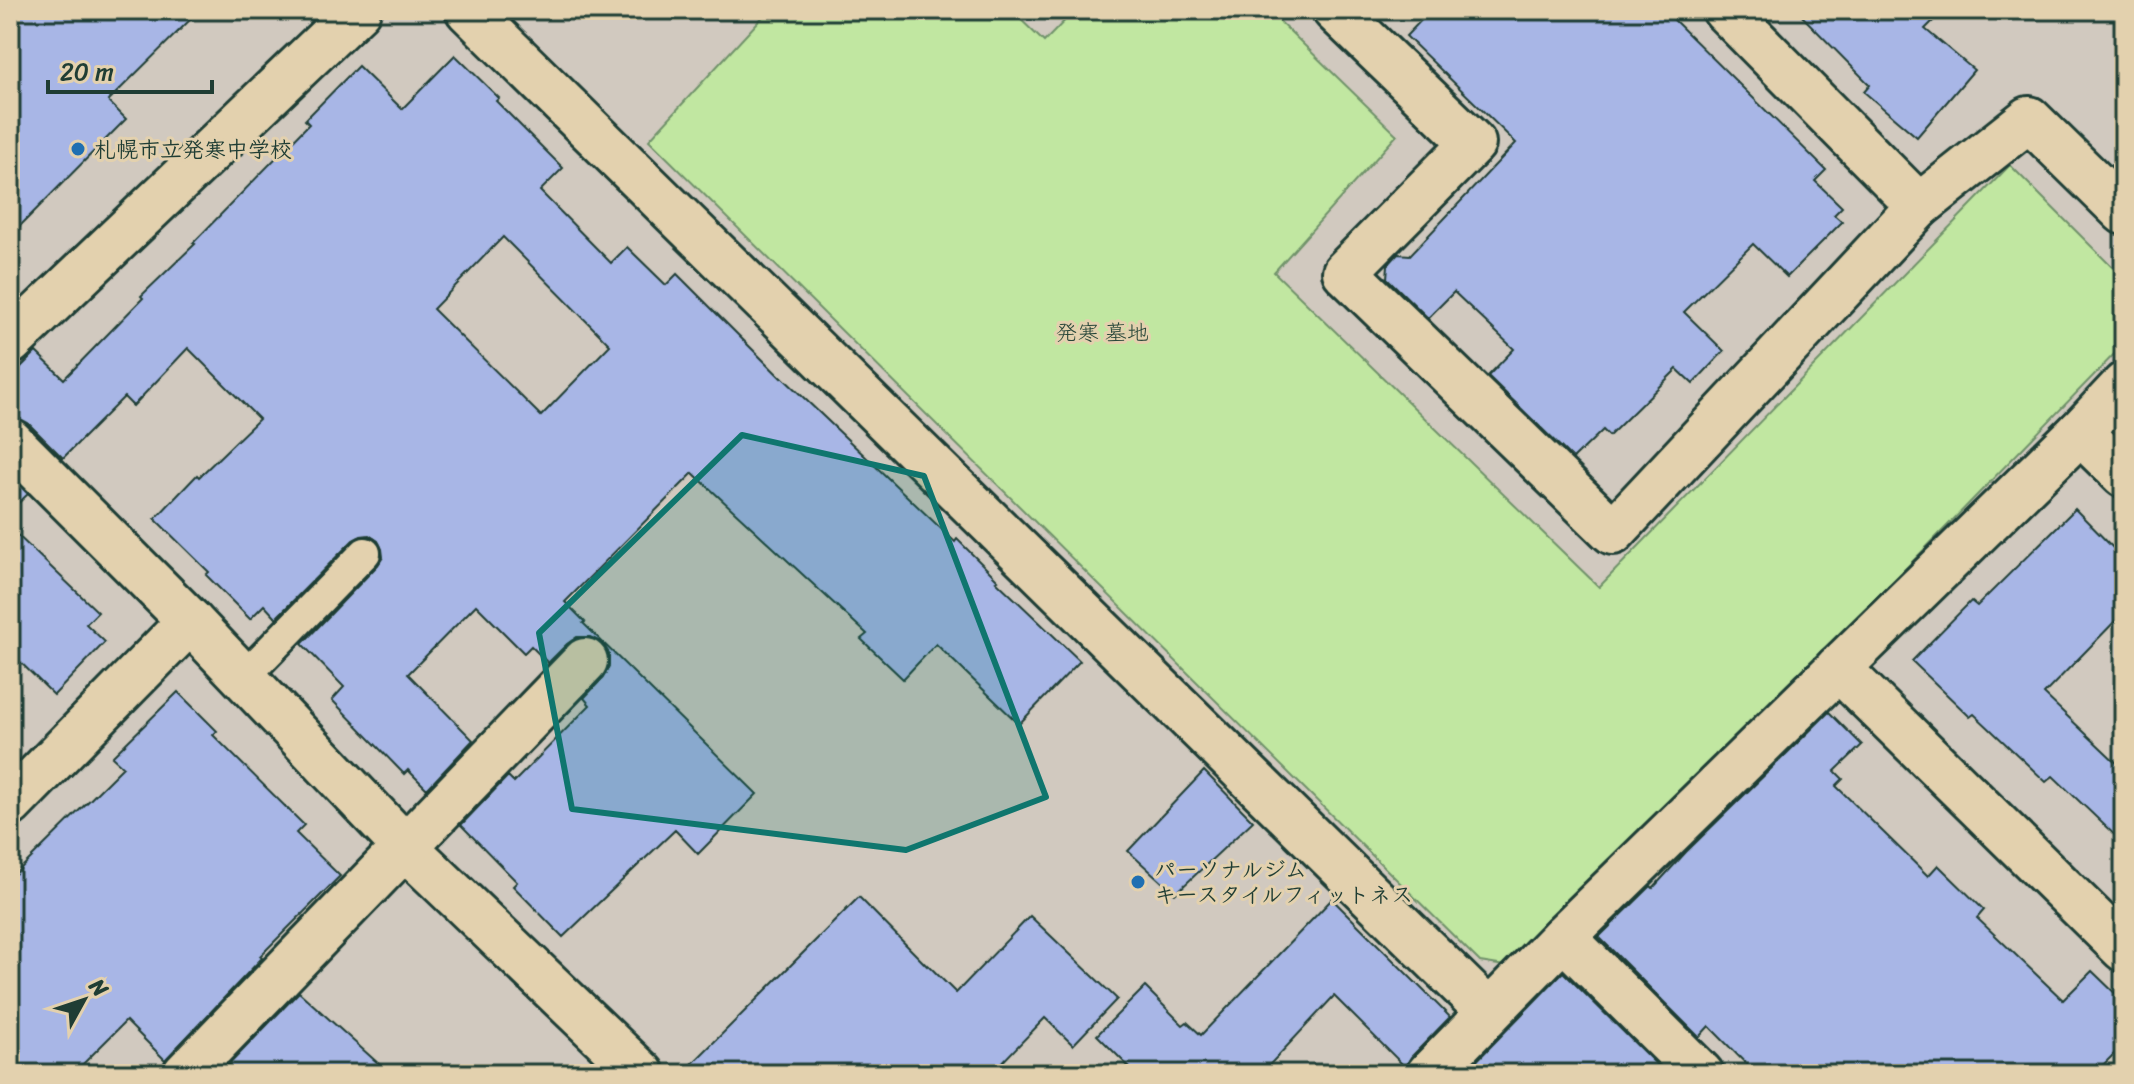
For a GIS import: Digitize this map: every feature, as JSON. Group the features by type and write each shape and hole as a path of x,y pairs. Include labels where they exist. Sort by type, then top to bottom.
{"street":[{"path":"10,342 358,10"},
{"path":"468,10 1489,1012"},
{"path":"1335,10 1473,143 1345,272 1613,532 1919,206 2029,119 2124,212"},
{"path":"1725,10 1919,206"},
{"path":"1429,1074 1563,937 2080,432 2124,385"},
{"path":"2080,432 2124,475"},
{"path":"10,441 190,621 405,847 642,1074"},
{"path":"10,804 190,621"},
{"path":"185,1074 585,661"},
{"path":"1838,668 2124,949"},
{"path":"1563,937 1701,1074"}],"lane":[{"path":"243,678 365,553"}],"highlighted area":[{"path":"742,435 924,476 1046,797 906,850 572,809 539,633"}],"green space":[{"name":"発寒 墓地","path":"769,10 1011,10 1044,42 1075,10 1268,10 1397,135 1274,272 1599,587 2010,165 2124,279 2124,344 1517,968 1480,962 649,140"}],"building":[{"path":"10,10 200,10 108,101 126,119 10,236"},
{"path":"1431,10 1664,10 1826,170 1815,181 1842,207 1834,215 1842,222 1787,277 1753,244 1684,312 1724,351 1693,384 1677,369 1609,436 1603,430 1573,459 1488,376 1514,349 1454,292 1428,318 1387,278 1388,265 1398,254 1410,255 1516,143 1406,36"},
{"path":"1796,10 1944,10 1925,29 1974,70 1917,137 1864,92 1870,85"},
{"path":"455,55 563,168 540,191 611,263 627,247 666,285 677,274 781,378 955,542 957,539 1080,661 1019,724 936,644 903,679 861,639 867,634 693,473 565,602 757,794 698,854 675,830 563,937 513,886 517,882 461,825 508,776 514,782 590,705 584,698 603,678 609,666 609,653 602,643 590,637 577,637 548,663 531,646 524,653 476,605 408,674 473,740 427,789 408,770 404,774 332,700 344,687 302,644 378,565 383,557 378,541 369,535 353,540 276,618 264,605 250,619 206,575 209,572 155,519 197,475 199,477 259,419 188,348 133,406 124,397 63,458 28,423 10,417 10,378 36,352 64,379 309,124 305,120 358,66 402,109","holes":["503,237 610,345 541,416 433,309"]},
{"path":"10,476 28,494 10,511"},
{"path":"2075,509 2124,559 2124,612 2044,694 2124,770 2124,844 2053,776 2046,782 1974,714 1970,717 1912,661 1971,601 1977,606"},
{"path":"10,528 98,612 86,624 105,642 54,695 10,652"},
{"path":"178,692 217,731 213,735 304,825 296,833 340,876 260,956 262,958 165,1060 126,1021 73,1074 10,1074 10,879 123,767 112,757"},
{"path":"1829,712 1862,745 1835,771 1843,779 1836,786 1928,876 1938,865 1984,910 1977,918 2063,1000 2092,971 2124,1002 2124,1044 2094,1074 1756,1074 1709,1026 1699,1037 1599,937 1651,886 1653,888"},
{"path":"1204,771 1253,821 1175,894 1128,851"},
{"path":"859,897 956,993 1030,916 1117,999 1073,1045 1045,1018 991,1074 682,1074"},
{"path":"1332,899 1450,1017 1405,1067 1334,996 1261,1074 1136,1074 1097,1035 1145,987 1183,1025 1187,1022 1201,1035"},
{"path":"1563,972 1664,1072 1464,1074"},
{"path":"299,992 390,1074 220,1074"}],"place":[{"name":"札幌市立発寒中学校","path":"78,149"},
{"name":"パーソナルジム キースタイルフィットネス","path":"1138,882"}]}
